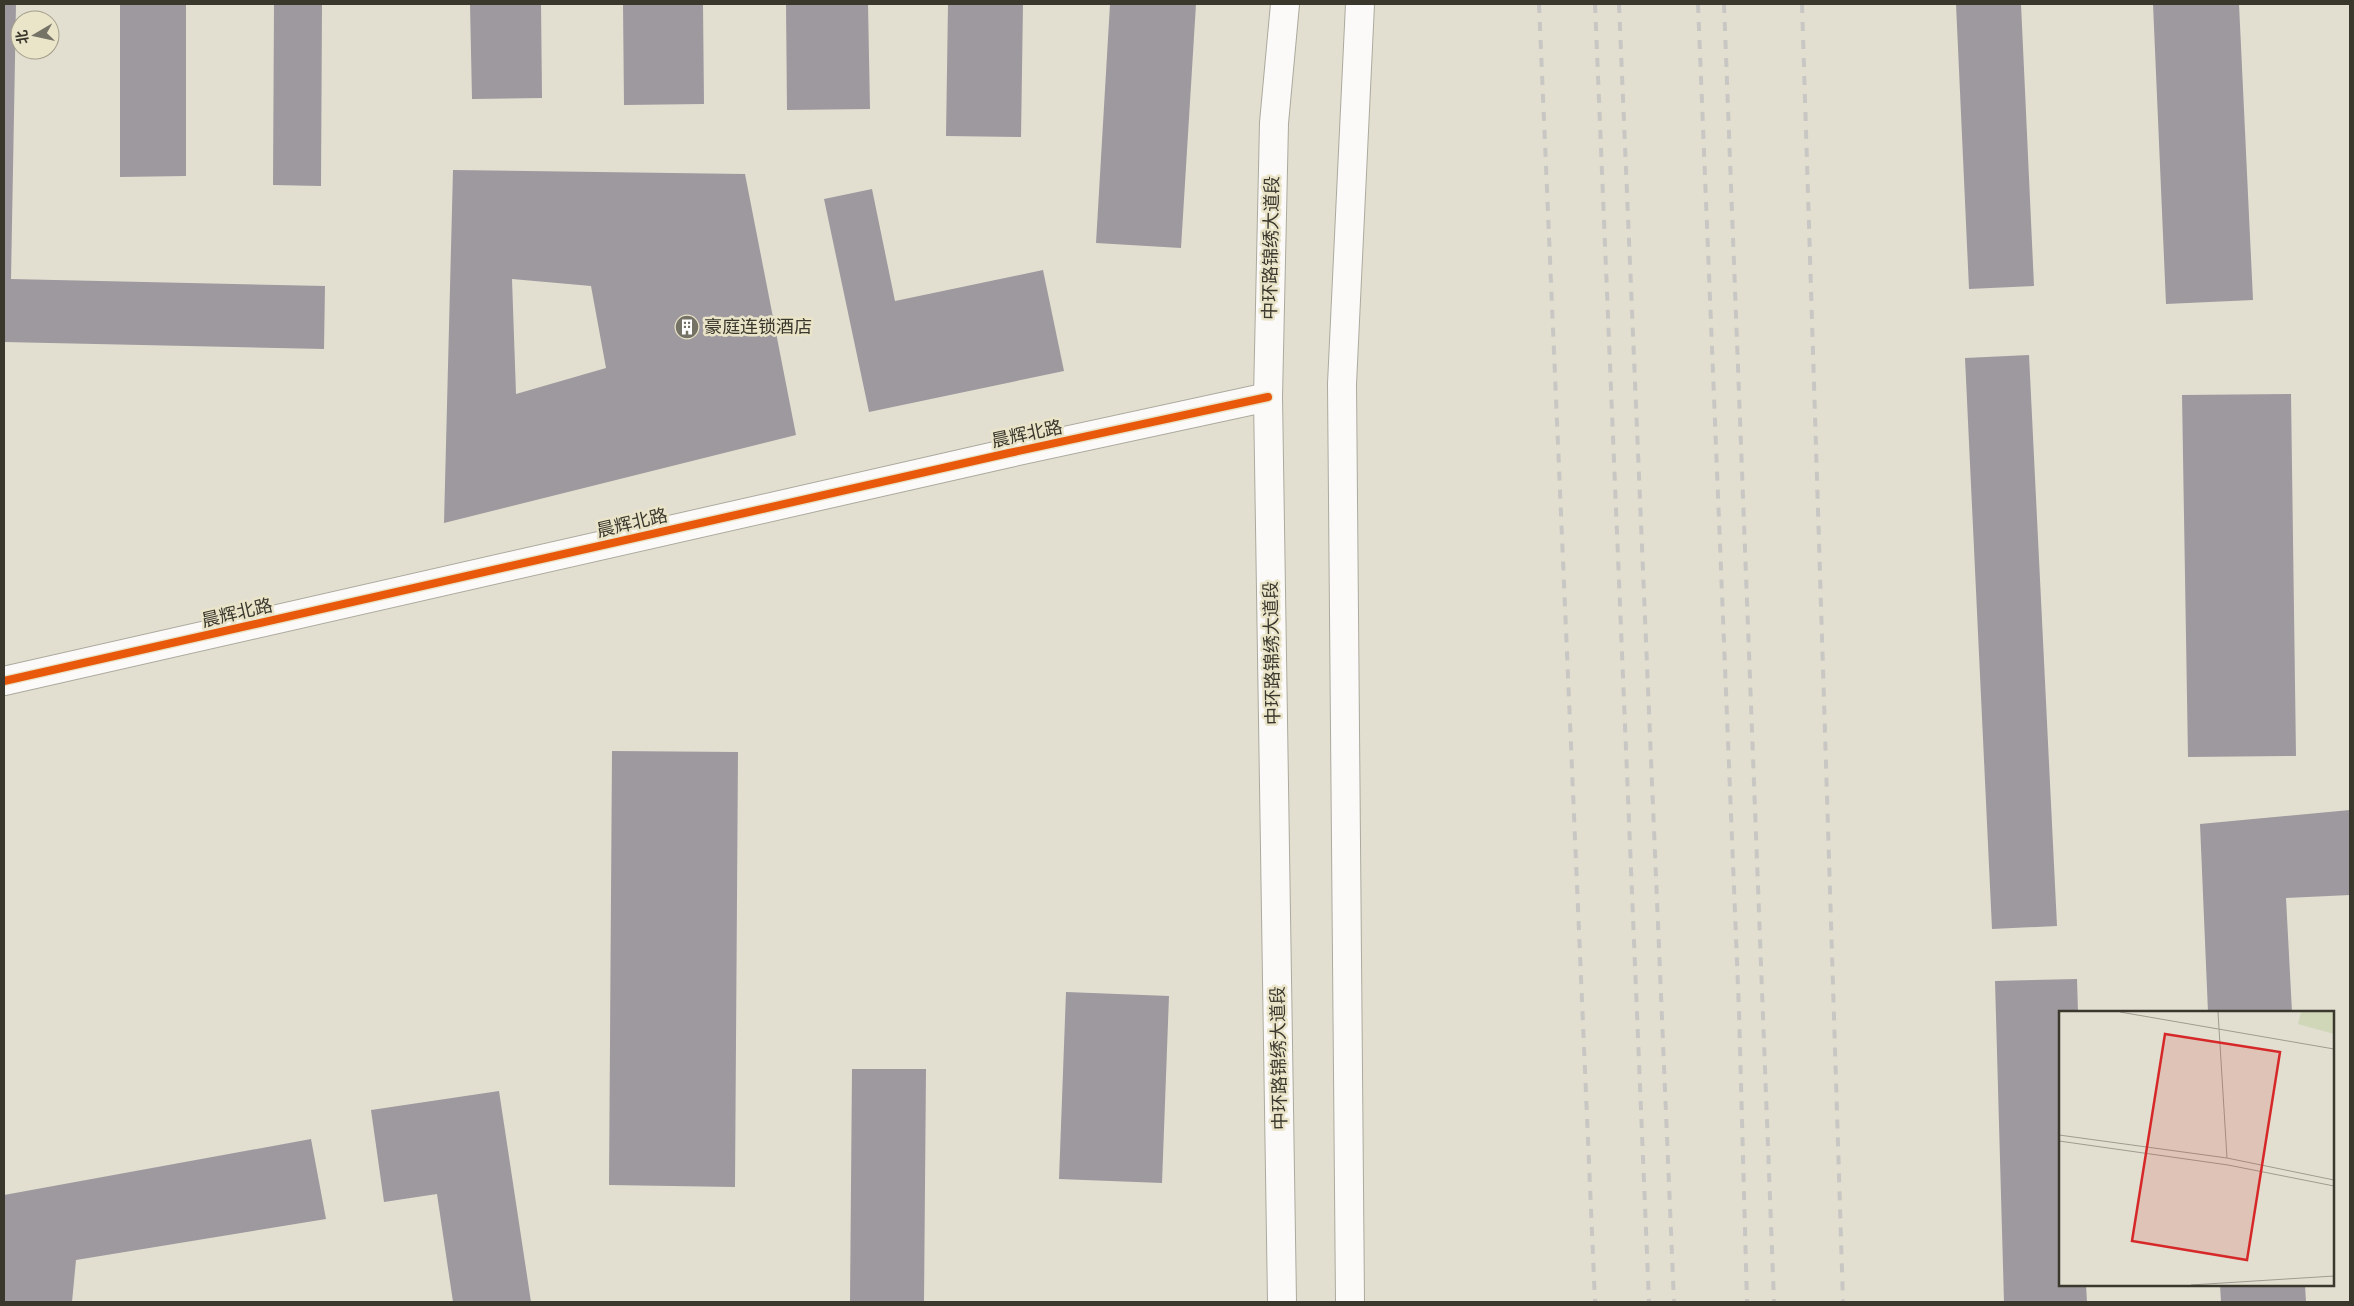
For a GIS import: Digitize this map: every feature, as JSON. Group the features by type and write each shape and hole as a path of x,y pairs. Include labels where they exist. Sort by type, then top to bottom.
{"main road":[{"name":"中环路锦绣大道段","path":"1282,1302 1268,398 1274,123 1285,4"},
{"path":"1350,1302 1342,384 1360,4"},
{"name":"晨辉北路","path":"4,682 1000,455 1268,398"}],"building":[{"path":"4,4 16,4 16,10 10,10 10,60 15,60 11,279 325,286 324,349 4,342"},
{"path":"120,4 186,4 186,176 120,177"},
{"path":"274,4 322,4 321,186 273,185"},
{"path":"470,4 541,4 542,98 472,99"},
{"path":"623,4 703,4 704,104 624,105"},
{"path":"786,4 868,4 870,109 787,110"},
{"path":"948,4 1023,4 1021,137 946,136"},
{"path":"1110,4 1196,4 1181,248 1096,243"},
{"path":"1956,4 2021,4 2034,286 1969,289"},
{"path":"2153,4 2239,4 2253,300 2166,304"},
{"name":"豪庭连锁酒店","path":"453,170 745,174 796,435 444,523","holes":["512,279 591,286 606,368 516,394"]},
{"path":"872,189 895,301 1043,270 1064,371 869,412 824,199"},
{"path":"2029,355 2057,926 1992,929 1965,358"},
{"path":"2291,394 2296,756 2188,757 2182,395"},
{"path":"612,751 738,752 735,1187 609,1185"},
{"path":"2350,810 2350,895 2286,898 2292,1011 2208,1011 2200,824"},
{"path":"2077,979 2078,1011 2059,1011 2059,1286 2086,1286 2087,1302 2004,1302 1995,981"},
{"path":"1066,992 1169,996 1162,1183 1059,1179"},
{"path":"852,1069 926,1069 924,1302 850,1302"},
{"path":"499,1091 531,1302 453,1302 437,1194 384,1202 371,1110"},
{"path":"311,1139 326,1219 76,1260 72,1302 4,1302 4,1195"},
{"path":"2220,1286 2305,1286 2306,1302 2221,1302"}],"railway":[{"path":"1539,4 1595,1302"},
{"path":"1595,4 1649,1302"},
{"path":"1619,4 1674,1302"},
{"path":"1698,4 1739,1011 1747,1302"},
{"path":"1724,4 1774,1302"},
{"path":"1802,4 1843,1302"}],"cycle path":[{"path":"4,681 1009,453 1268,397"}],"place":[{"name":"豪庭连锁酒店","path":"687,327"}]}
